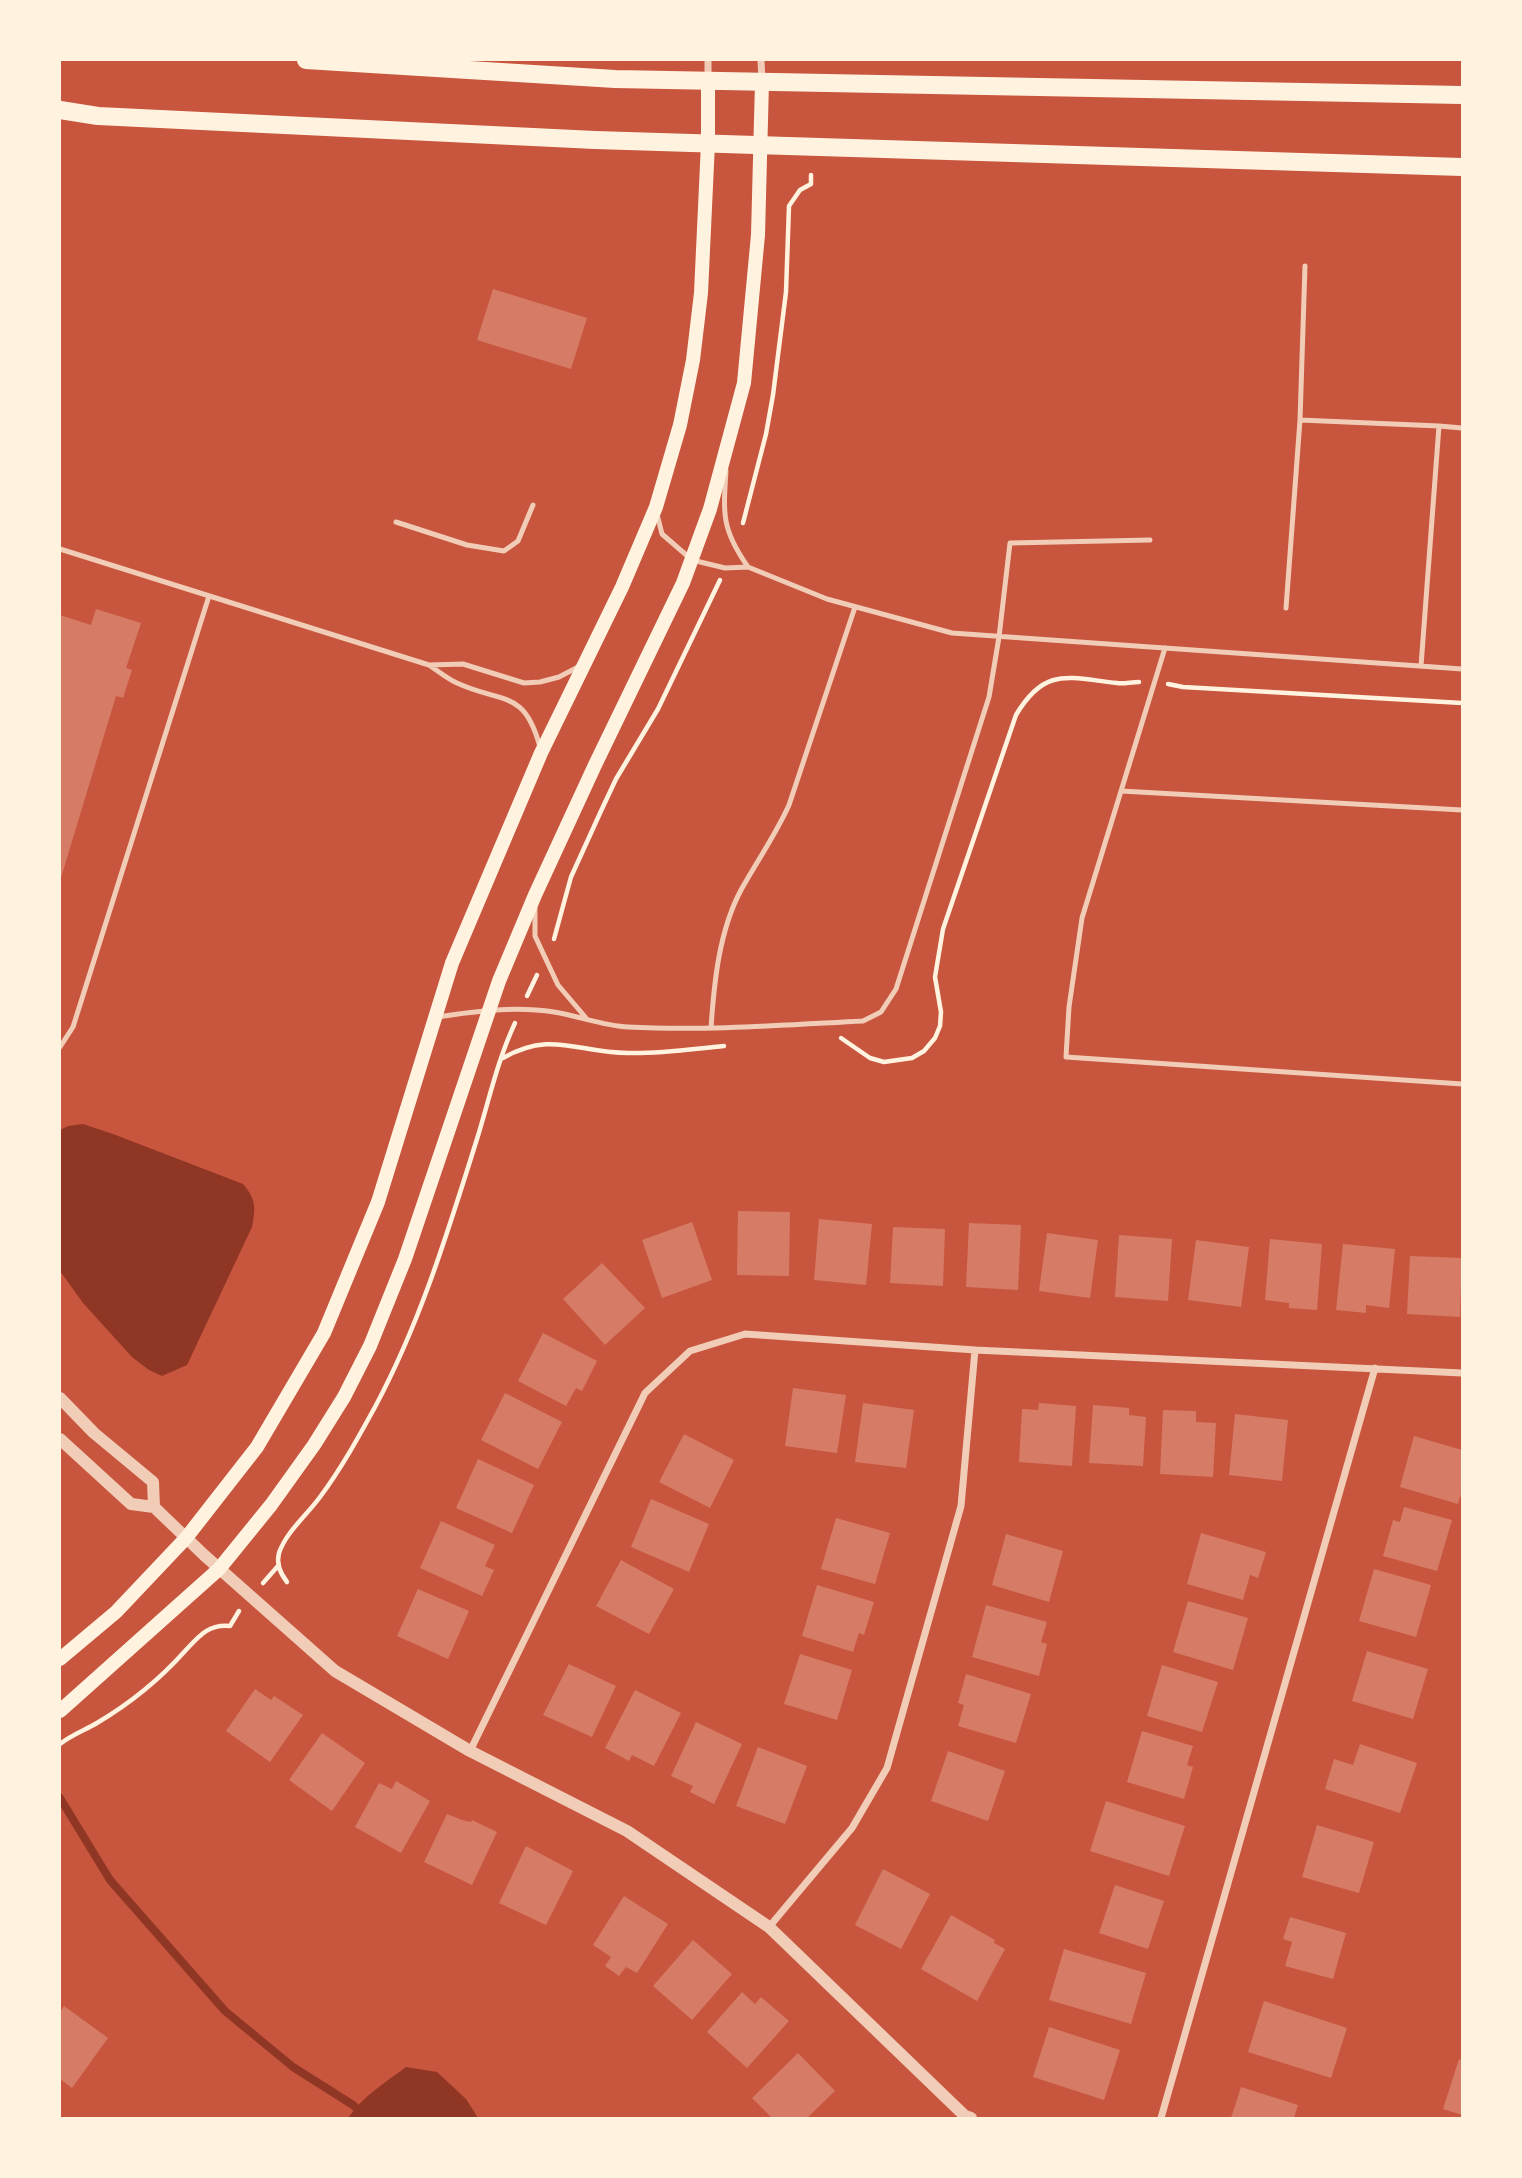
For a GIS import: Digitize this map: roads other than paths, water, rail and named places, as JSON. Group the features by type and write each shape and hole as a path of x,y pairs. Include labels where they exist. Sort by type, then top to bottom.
{"highway":[{"path":"306,60 615,79 1462,95"},
{"path":"1437,95 1462,81"},
{"path":"60,110 98,116 594,140 1462,167"}],"main road":[{"path":"60,1659 116,1612 186,1538 257,1447 324,1333 378,1202 452,963 541,753 622,587 656,507 680,425 701,293 708,80"},
{"path":"60,1712 219,1569 271,1505 314,1445 344,1397 370,1346 405,1259 489,1009 535,895 595,765 659,637 692,560 710,509 744,383 751,326 758,235 762,82"}],"street":[{"path":"708,60 708,80"},
{"path":"761,60 762,82"},
{"path":"470,1751 645,1393 690,1351 745,1334 975,1350 1462,1373"},
{"path":"769,1927 852,1828 887,1768 961,1506 975,1350"},
{"path":"1161,2119 1375,1368"},
{"path":"60,1398 94,1433 153,1482 154,1507"},
{"path":"60,1439 131,1504 154,1507 219,1569 335,1671 470,1751 627,1831 769,1927 971,2119"}],"lane":[{"path":"1286,608 1300,420 1305,266"},
{"path":"1300,420 1462,428"},
{"path":"1421,666 1439,426"},
{"path":"728,445 724,509 726,528 733,545 748,567"},
{"path":"396,522 467,545 504,551 518,541 533,505"},
{"path":"656,507 662,534 692,560 725,568 748,567 827,599 952,633 1462,669"},
{"path":"434,1018 489,1009 520,1010 552,1012 622,1027 678,1030 863,1021 881,1012 896,989 989,697 1010,543 1150,540"},
{"path":"60,549 429,665 457,683 508,699 518,705 526,712 535,729 541,753"},
{"path":"60,1046 73,1027 209,596"},
{"path":"712,1028 714,985 728,920 740,892 776,835 789,805 855,607"},
{"path":"1165,648 1082,918 1069,1007 1066,1057 1462,1084"},
{"path":"429,665 463,664 524,683 559,677 585,663"},
{"path":"1121,791 1462,810"},
{"path":"535,895 535,936 558,985 586,1018"}],"waterway":[{"path":"60,1798 110,1880 225,2011 293,2067 353,2105 368,2118"}]}
